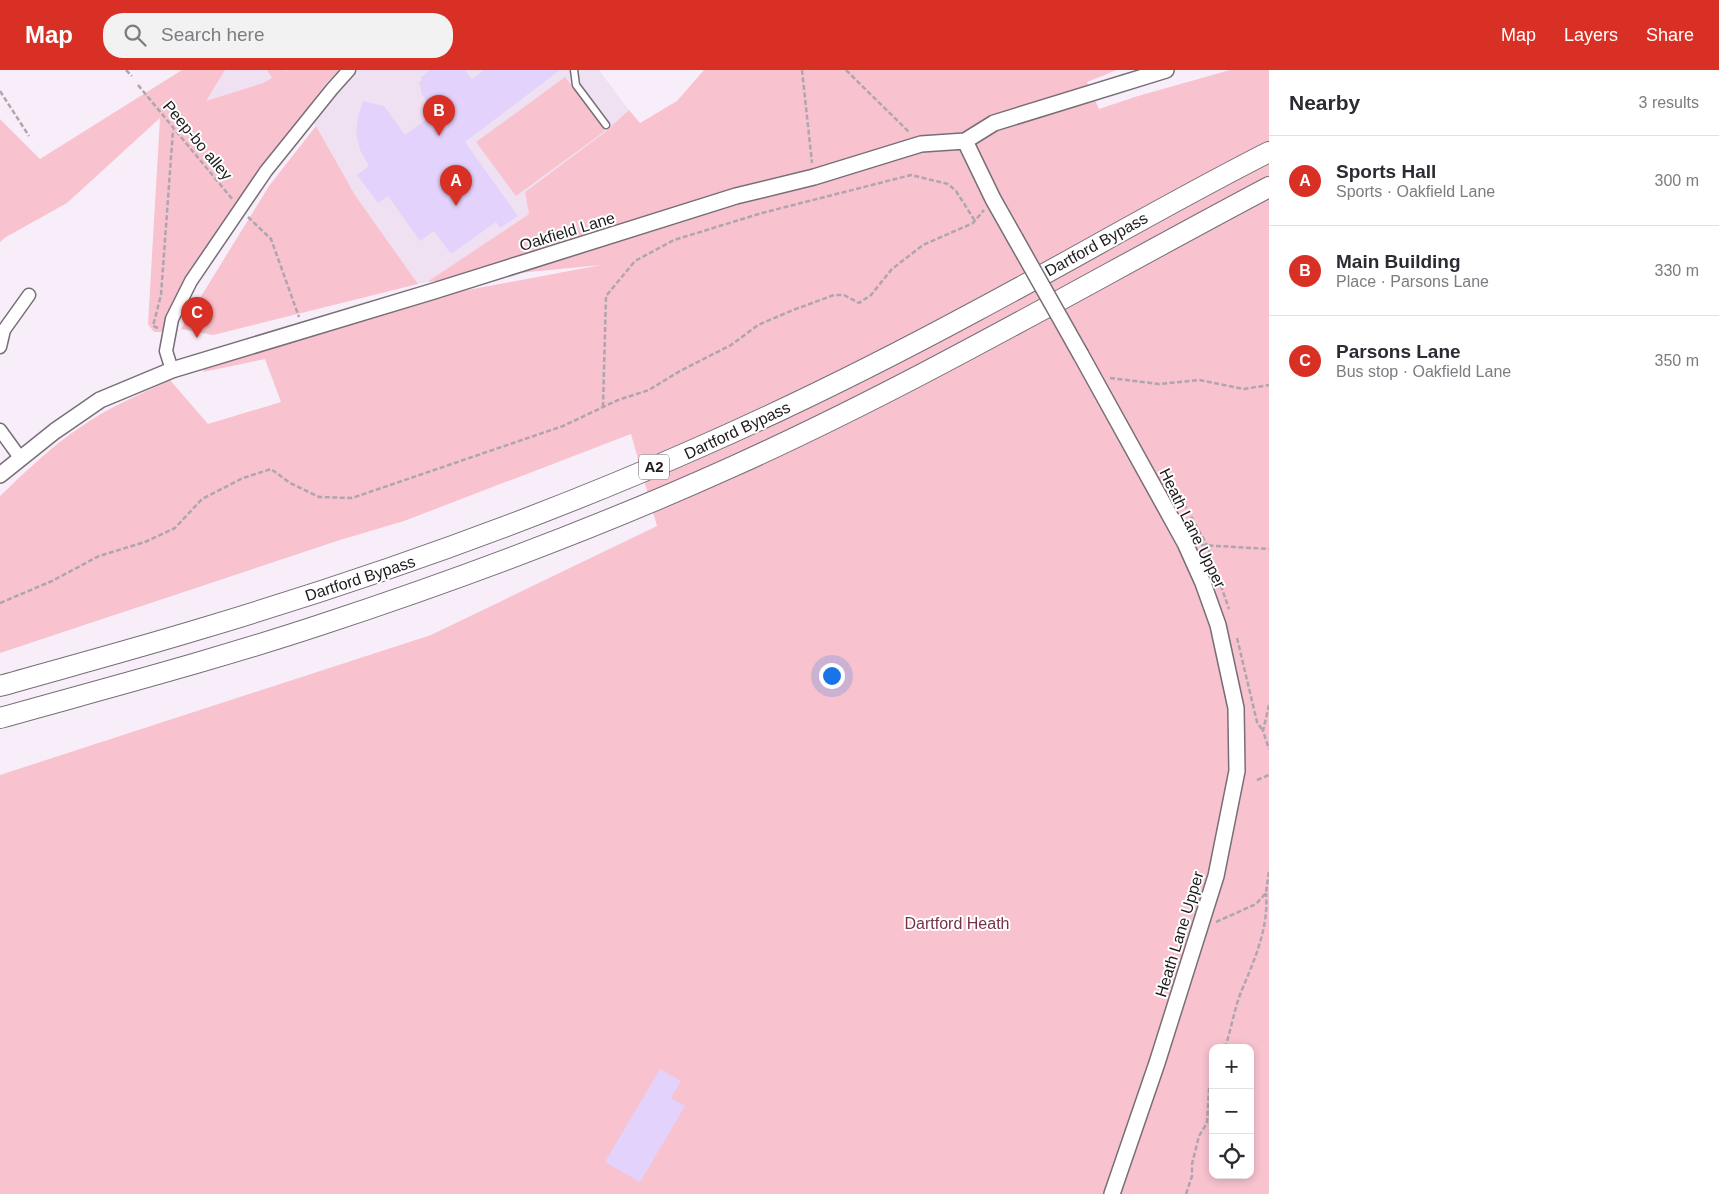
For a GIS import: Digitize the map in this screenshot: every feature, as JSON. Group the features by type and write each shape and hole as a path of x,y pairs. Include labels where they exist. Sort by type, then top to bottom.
{"highway":[{"name":"Dartford Bypass","path":"0,686 202,629 385,570 494,532 603,489 703,446 802,400 975,311 1269,152"},
{"name":"Dartford Bypass","path":"0,718 175,669 317,626 487,567 613,518 735,466 933,369 1269,187"}],"street":[{"path":"172,370 166,351 172,318 191,281 266,171 332,89 350,70"},
{"name":"Oakfield Lane","path":"0,474 55,431 100,400 172,370 736,196 814,177 921,144 965,141 994,123 1144,73 1166,70"},
{"name":"Heath Lane Upper","path":"965,141 993,199 1185,543 1218,625 1236,708 1237,771 1216,876 1157,1063 1112,1194"},
{"path":"0,347 4,330 29,295"},
{"path":"0,430 21,459"}],"lane":[{"path":"574,70 576,85 606,124"}],"path":[{"path":"126,70 132,76"},
{"path":"802,70 814,177"},
{"path":"846,70 921,144"},
{"name":"Peep-bo alley","path":"138,85 241,210 271,239 304,330"},
{"path":"0,91 29,136"},
{"path":"170,334 153,326 161,295 173,129"},
{"path":"603,407 606,296 635,261 674,240 762,213 911,175 948,184 956,191 975,221"},
{"path":"0,602 52,581 100,556 144,542 175,528 202,499 243,478 271,469 290,483 319,497 352,498 554,429 618,400 649,390 680,371 731,345 758,325 792,310 834,295 844,295 860,303 871,295 892,269 923,245 973,223 993,199"},
{"path":"1092,376 1159,384 1199,380 1244,389 1269,385"},
{"path":"1185,543 1269,549"},
{"path":"1269,704 1263,731 1269,749"},
{"path":"1257,780 1269,775"},
{"path":"1226,1044 1241,993 1266,934 1269,903 1266,893"},
{"path":"1186,1194 1192,1176 1194,1152 1199,1136 1207,1123 1209,1089"}],"shaded area":[{"path":"217,70 599,70 639,124 529,214 427,282 418,284 355,195 316,126 298,104 263,83 205,102"}],"green space":[{"path":"182,70 225,70 206,101 263,83 272,78 267,70 286,70 284,72 288,70 339,70 326,83 264,169 164,332 154,332 148,324 160,118 67,203 0,242 0,119 40,159"},
{"name":"Dartford Heath","path":"704,70 1117,70 1087,82 1099,109 1230,70 1269,70 1269,1194 0,1194 0,775 431,635 657,526 631,434 404,521 340,540 0,653 0,496 50,450 92,419 170,380 208,424 281,402 265,359 203,372 204,369 436,296 601,265 427,282 529,214 525,192 604,133 629,110 640,123 677,101"},
{"path":"565,77 605,131 516,196 476,142"},
{"path":"316,126 355,195 418,284 213,335 181,329 269,186"}],"building":[{"path":"430,70 465,70 472,79 484,70 560,70 465,142 518,216 500,228 496,222 451,254 434,231 420,241 388,196 378,203 357,175 369,166 360,150 356,133 363,101 384,106 405,135 435,113 421,93 421,87 418,83 422,80 420,78"},
{"path":"660,1069 681,1081 671,1098 685,1106 640,1182 605,1162"}],"place":[{"name":"Main Building","path":"439,136"},
{"name":"Sports Hall","path":"456,206"},
{"name":"Parsons Lane","path":"197,338"}]}
